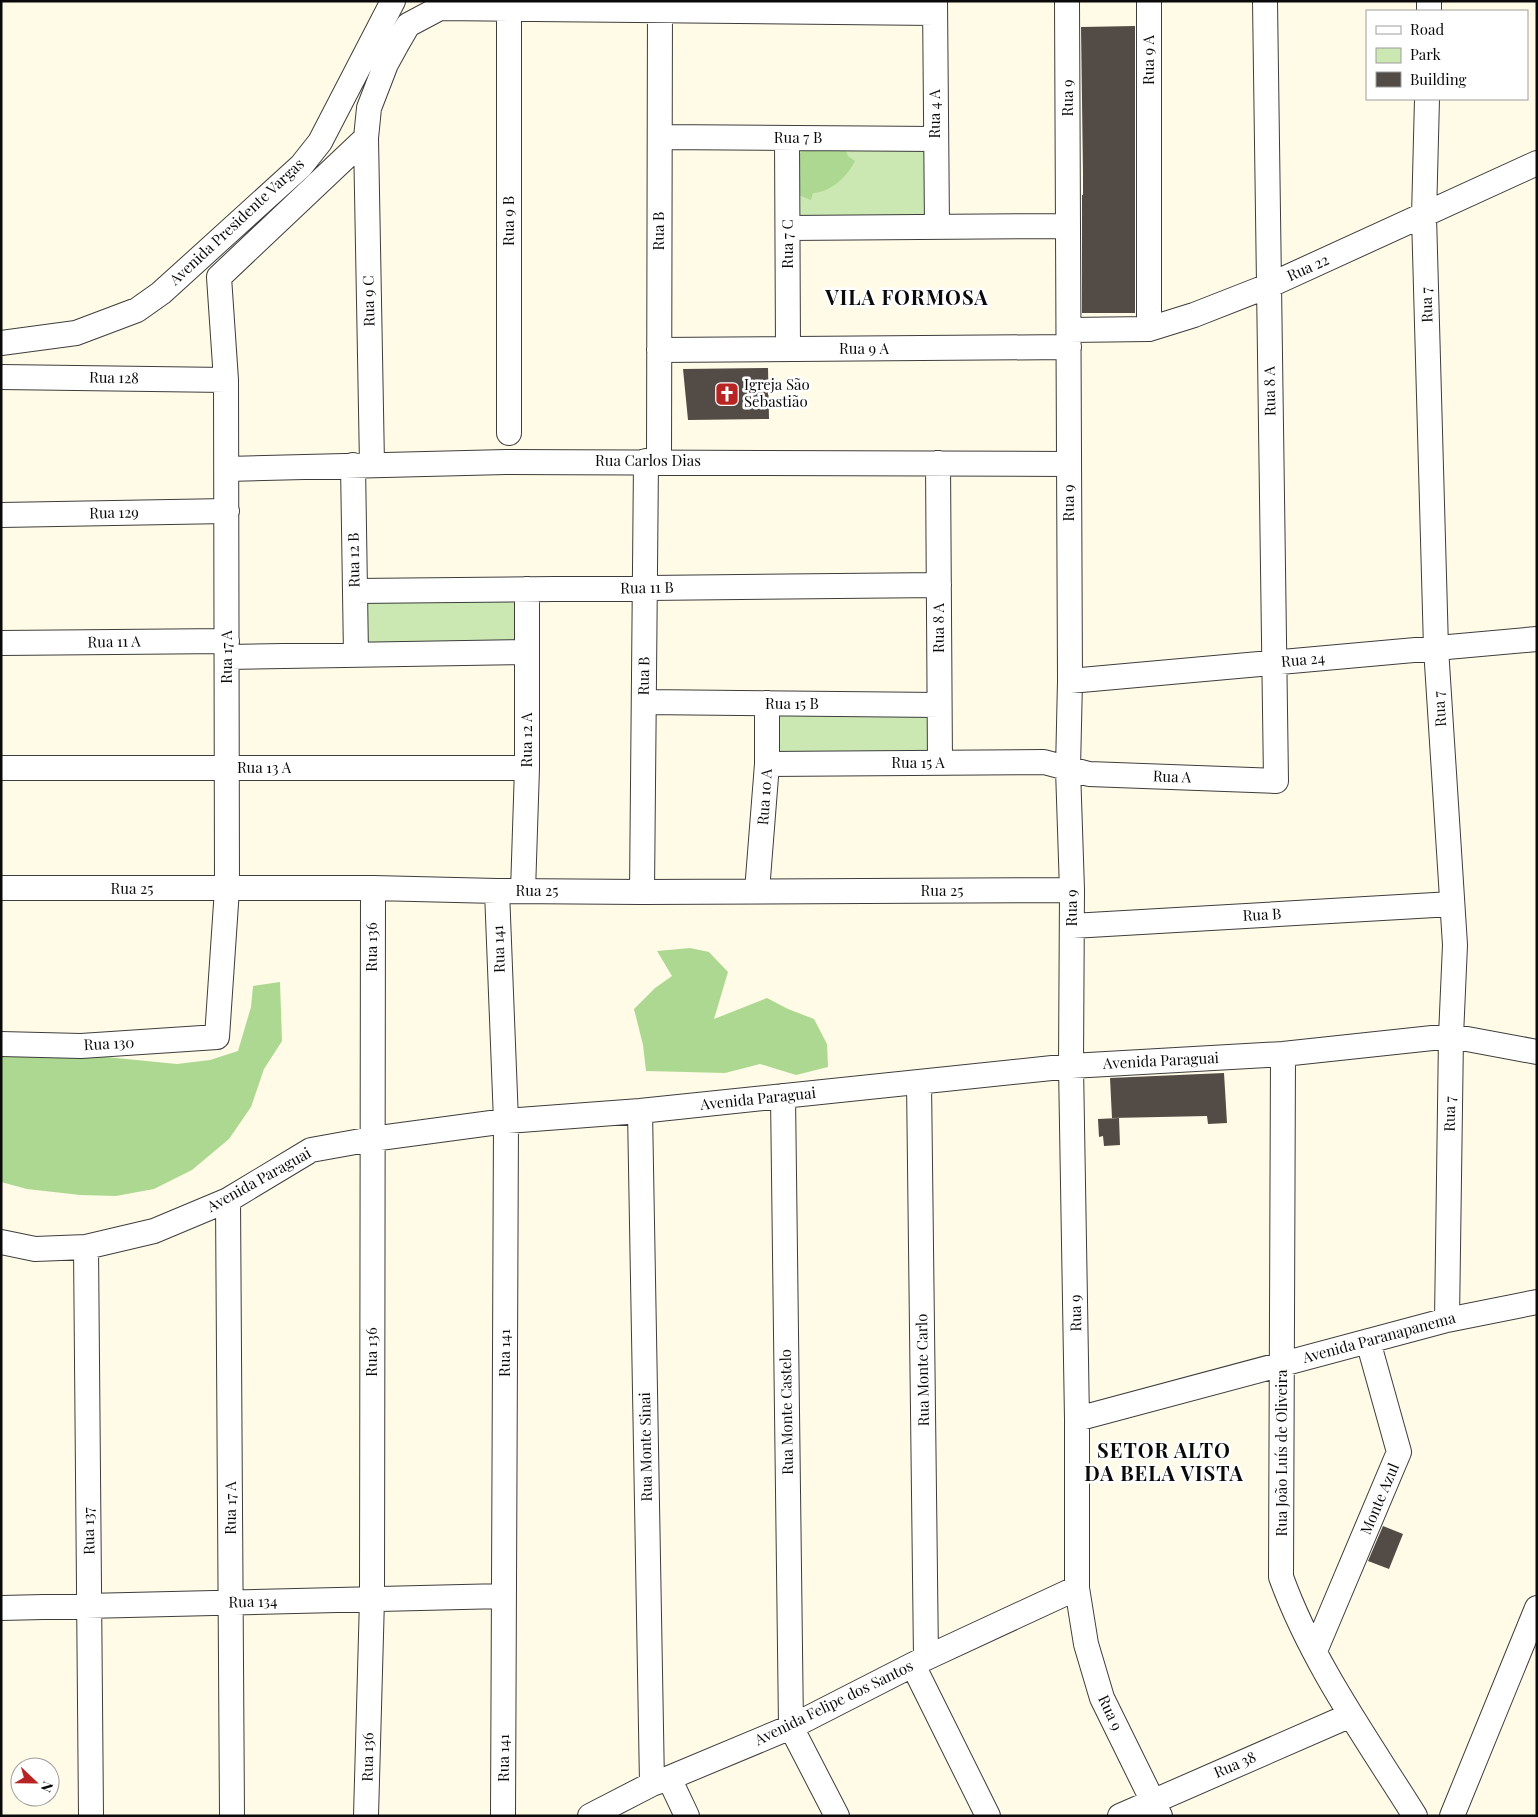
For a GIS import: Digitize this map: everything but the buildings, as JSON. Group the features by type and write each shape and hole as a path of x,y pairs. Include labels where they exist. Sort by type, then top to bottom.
{"street":[{"name":"Avenida Presidente Vargas","path":"1,343 76,333 138,310 161,293 300,166 320,142 392,1"},
{"name":"Rua 9","path":"1067,1 1070,681 1068,769 1072,890 1072,1066 1078,1419 1077,1588 1086,1644 1102,1698 1157,1808"},
{"name":"Rua 9 A","path":"1149,1 1149,329"},
{"name":"Rua 8 A","path":"1265,1 1276,781"},
{"path":"509,8 660,6 935,7"},
{"name":"Rua B","path":"642,892 645,588 659,350 660,6"},
{"name":"Rua 4 A","path":"935,7 936,227"},
{"name":"Rua 9 C","path":"362,465 366,138 370,108 386,64 408,25 440,8 509,8"},
{"name":"Rua 9 B","path":"509,8 509,433"},
{"name":"Rua 7","path":"1427,100 1424,216 1436,648 1455,945 1451,1036 1446,1320"},
{"name":"Rua 17 A","path":"217,1037 227,889 226,380 218,277 366,138"},
{"name":"Rua 7 B","path":"660,138 936,139"},
{"name":"Rua 7 C","path":"787,138 788,350"},
{"name":"Rua 22","path":"1069,339 1149,329 1194,315 1268,286 1537,163"},
{"path":"788,228 1068,226"},
{"name":"Rua 9 A","path":"659,350 788,350 1069,339"},
{"name":"Rua 128","path":"1,377 226,380"},
{"name":"Rua Carlos Dias","path":"226,469 653,461 1069,464"},
{"name":"Rua 8 A","path":"938,463 940,763"},
{"name":"Rua 12 B","path":"356,655 355,591 362,465"},
{"name":"Rua 129","path":"1,515 227,511"},
{"name":"Rua 11 B","path":"355,591 939,585"},
{"name":"Rua 12 A","path":"523,891 527,768 527,589"},
{"name":"Rua 24","path":"1070,681 1537,639"},
{"name":"Rua 11 A","path":"1,643 227,649"},
{"path":"227,649 356,655 527,652"},
{"name":"Rua 15 B","path":"644,702 939,705"},
{"name":"Rua 10 A","path":"757,891 767,764 767,703"},
{"name":"Rua 15 A","path":"767,764 1044,762 1068,769"},
{"name":"Rua 13 A","path":"1,768 527,768"},
{"name":"Rua A","path":"1068,769 1089,774 1276,781"},
{"name":"Rua 25","path":"1,888 372,888 642,892 1072,890"},
{"name":"Rua 136","path":"366,1816 372,1599 372,888"},
{"name":"Rua 141","path":"497,891 506,1121 503,1816"},
{"name":"Rua B","path":"1072,926 1452,904"},
{"name":"Avenida Paraguai","path":"1,1242 35,1249 86,1247 154,1231 228,1200 311,1150 372,1138 506,1121 640,1111 1072,1066 1283,1054 1451,1036 1537,1052"},
{"name":"Rua 130","path":"1,1044 81,1046 217,1037"},
{"name":"Rua João Luís de Oliveira","path":"1283,1054 1281,1577 1293,1609 1315,1651 1351,1715 1415,1816"},
{"name":"Rua Monte Carlo","path":"920,1082 920,1662 988,1816"},
{"name":"Rua Monte Castelo","path":"783,1096 791,1727"},
{"name":"Rua Monte Sinai","path":"640,1111 660,1781"},
{"name":"Rua 17 A","path":"228,1200 232,1816"},
{"name":"Rua 137","path":"86,1247 91,1816"},
{"name":"Avenida Paranapanema","path":"1078,1419 1446,1320 1537,1302"},
{"name":"Monte Azul","path":"1315,1651 1400,1452 1368,1341"},
{"name":"Avenida Felipe dos Santos","path":"590,1816 660,1781 791,1727 920,1662 1077,1588"},
{"name":"Rua 134","path":"1,1608 504,1596"},
{"path":"1452,1816 1537,1608"},
{"name":"Rua 38","path":"1120,1816 1157,1808 1351,1715"},
{"path":"791,1727 837,1816"},
{"path":"660,1781 687,1816"}],"green space":[{"path":"807,146 845,149 848,156 855,161 838,183 826,190 813,193 811,200 791,192 794,160"},
{"path":"926,149 926,218 798,219 798,150"},
{"path":"364,600 514,600 515,644 365,644"},
{"path":"777,712 928,712 928,756 776,755"},
{"path":"690,948 709,952 728,972 714,1019 767,998 814,1019 827,1044 828,1067 796,1075 760,1064 725,1073 646,1071 643,1045 634,1009 655,988 672,976 657,951"},
{"path":"280,982 282,1041 264,1069 251,1107 229,1139 192,1170 154,1189 116,1196 80,1195 27,1189 1,1182 1,1052 55,1052 177,1064 210,1060 238,1051 251,1007 253,986"}],"place":[{"name":"Igreja São Sebastião","path":"727,394"}],"district":[{"name":"VILA FORMOSA","path":"907,298"},
{"name":"SETOR ALTO DA BELA VISTA","path":"1164,1462"}]}
